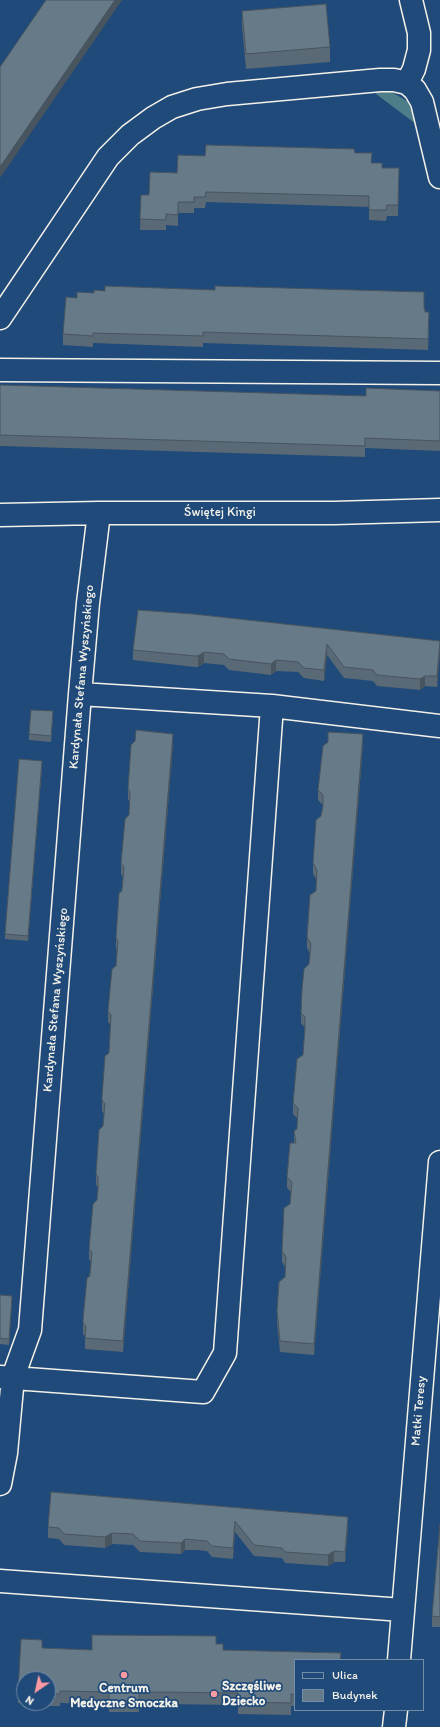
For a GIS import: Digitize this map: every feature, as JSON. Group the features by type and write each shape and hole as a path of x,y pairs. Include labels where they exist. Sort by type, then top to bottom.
{"street":[{"path":"407,83 414,69 419,50 419,32 411,0"},
{"path":"0,318 108,157 130,134 172,107 197,99 227,94 380,80 394,80 407,83 415,90 422,102 440,177"},
{"path":"0,370 440,373"},
{"name":"Świętej Kingi","path":"0,515 99,513 334,513 440,510"},
{"name":"Kardynała Stefana Wyszyńskiego","path":"0,1484 6,1453 7,1377 30,1330 80,694 88,604 99,513"},
{"path":"80,694 272,706 440,726"},
{"path":"7,1377 203,1392 225,1353 272,706"},
{"name":"Matki Teresy","path":"399,1659 440,1162"},
{"path":"0,1581 403,1610"},
{"path":"394,1727 396,1711"}],"green space":[{"path":"386,89 407,101 415,116 416,124 376,94 376,90"}],"building":[{"path":"46,0 115,0 0,167 0,67"},
{"path":"326,4 330,47 246,54 242,11"},
{"path":"206,145 354,149 355,153 372,153 371,163 382,163 382,168 399,168 398,205 387,205 386,210 369,210 369,196 206,192 205,197 194,197 194,202 178,202 178,215 166,214 166,220 140,219 141,195 149,195 150,172 177,173 178,155 205,156"},
{"path":"105,286 215,290 215,286 424,292 424,309 425,312 429,312 428,339 203,332 203,336 93,333 93,336 63,334 66,297 77,298 77,292 94,293 94,290 105,291"},
{"path":"0,385 366,396 366,388 440,391 440,441 365,438 365,446 0,435"},
{"path":"138,610 193,614 440,641 437,676 425,676 420,679 377,675 373,670 344,667 327,644 324,670 304,668 298,662 276,660 271,664 229,659 224,654 204,652 198,656 195,656 133,650"},
{"path":"31,710 53,711 51,736 29,734"},
{"path":"136,730 173,734 123,1341 85,1338 86,1326 83,1323 83,1320 87,1278 90,1276 92,1252 89,1249 93,1204 97,1200 98,1190 98,1177 96,1174 99,1130 103,1126 105,1104 102,1097 105,1056 109,1053 111,1015 108,1011 112,969 116,966 119,893 122,891 124,867 121,863 125,819 129,815 130,792 128,789 131,745 135,741"},
{"path":"328,732 363,734 314,1344 280,1341 277,1311 279,1282 285,1277 286,1257 282,1251 284,1208 290,1204 292,1182 287,1177 290,1143 296,1143 294,1131 297,1129 298,1108 293,1103 297,1059 303,1055 305,1017 301,1013 302,990 304,969 309,964 311,944 307,937 310,895 316,891 317,870 313,863 316,820 321,816 323,806 323,795 318,790 323,746 328,742"},
{"path":"19,759 42,761 28,936 5,934"},
{"path":"0,1295 12,1296 9,1339 0,1338"},
{"path":"51,1492 348,1517 345,1552 334,1551 328,1555 285,1552 282,1548 254,1545 235,1521 233,1548 212,1546 207,1541 185,1539 181,1543 140,1541 133,1534 112,1533 105,1537 64,1534 59,1528 48,1527"},
{"path":"440,1524 440,1617 432,1616"},
{"path":"92,1635 216,1636 216,1644 223,1644 223,1650 341,1653 340,1659 294,1659 294,1695 291,1694 291,1703 238,1702 238,1693 157,1692 139,1693 139,1701 109,1701 109,1692 60,1691 60,1694 56,1694 56,1671 19,1671 21,1639 42,1640 42,1648 92,1650"}],"place":[{"name":"Centrum Medyczne Smoczka","path":"124,1675"},
{"name":"Szczęśliwe Dziecko","path":"214,1694"}]}
